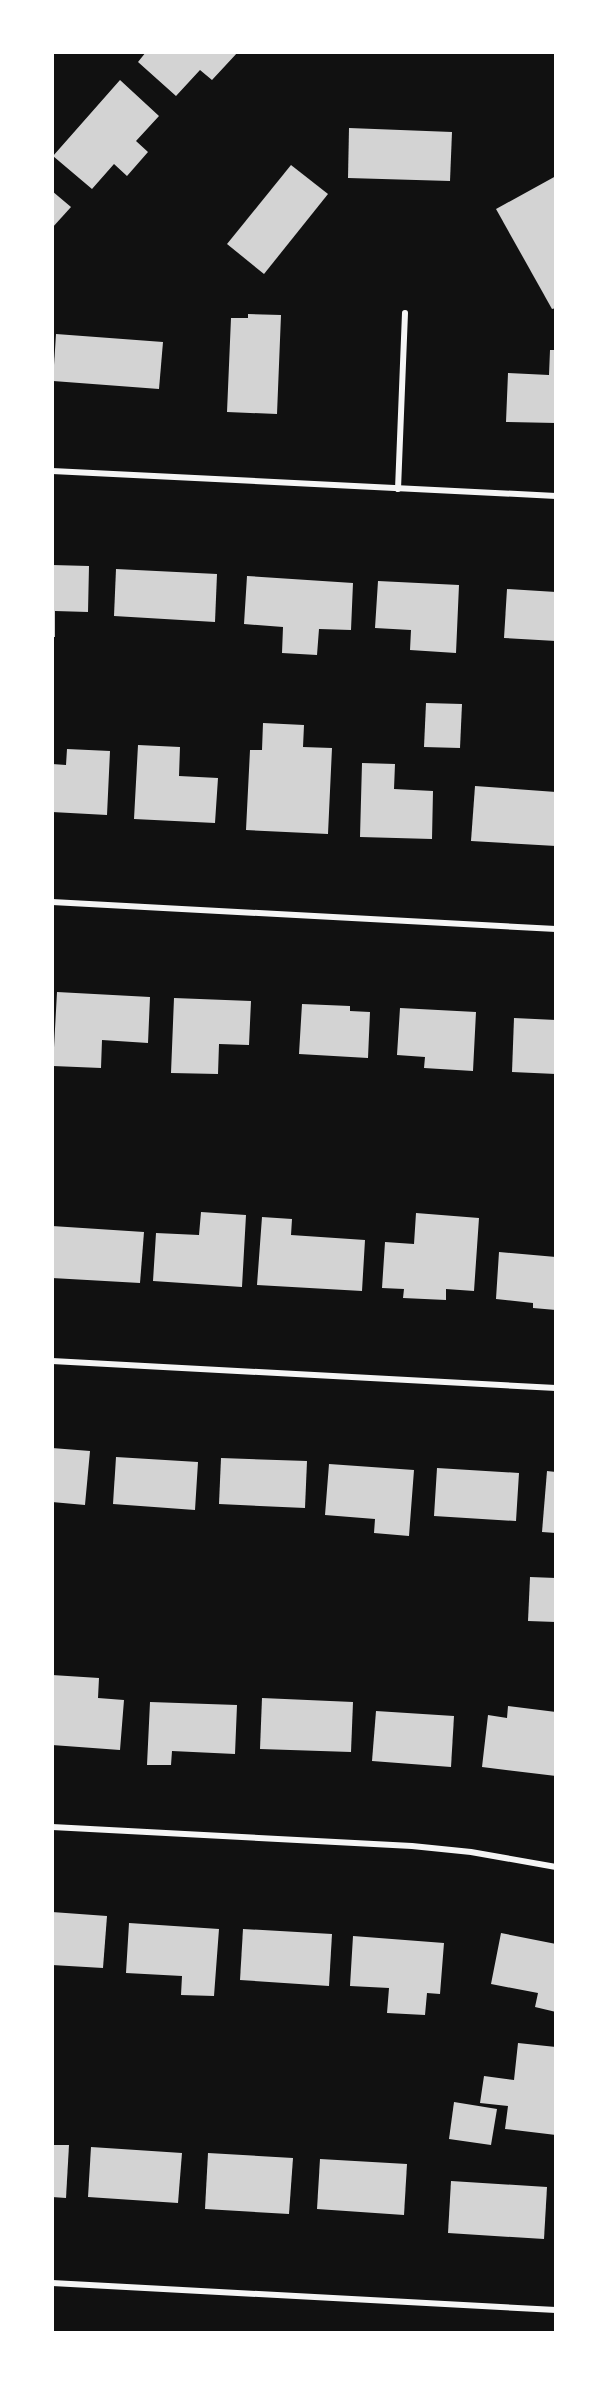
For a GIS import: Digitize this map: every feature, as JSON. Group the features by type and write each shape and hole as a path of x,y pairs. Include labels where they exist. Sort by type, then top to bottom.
{"street":[{"path":"398,489 405,313"},
{"path":"52,471 555,496"},
{"path":"52,902 555,929"},
{"path":"52,1361 555,1388"},
{"path":"52,1827 412,1846 471,1852 555,1867"},
{"path":"52,2283 555,2310"}],"building":[{"path":"146,52 238,52 212,80 200,70 176,96 138,62"},
{"path":"120,80 159,116 136,141 148,152 127,176 114,164 92,189 53,156"},
{"path":"349,128 452,132 450,181 348,178"},
{"path":"291,165 328,194 264,274 227,244"},
{"path":"556,176 556,308 552,309 496,209"},
{"path":"52,191 71,207 52,228"},
{"path":"248,314 281,315 277,414 227,412 231,318 248,318"},
{"path":"56,334 163,342 159,389 53,381"},
{"path":"550,350 556,350 556,423 506,422 508,373 549,375"},
{"path":"52,565 89,566 88,612 55,611 55,637 52,637"},
{"path":"116,569 217,574 215,622 114,616"},
{"path":"247,576 353,583 351,630 319,629 317,655 282,653 283,627 244,624"},
{"path":"378,581 459,585 456,653 410,650 411,630 375,628"},
{"path":"507,589 556,592 556,641 504,638"},
{"path":"426,703 462,704 460,748 424,747"},
{"path":"263,723 304,725 303,747 332,748 328,834 246,830 250,750 262,750"},
{"path":"138,745 180,747 179,776 218,778 215,823 134,819"},
{"path":"67,749 110,751 107,815 52,812 52,764 66,765"},
{"path":"362,763 395,764 394,789 433,791 432,839 360,837"},
{"path":"475,786 556,792 556,846 471,841"},
{"path":"57,992 150,997 148,1043 102,1040 101,1068 53,1066"},
{"path":"174,998 251,1001 249,1045 219,1044 218,1074 171,1073"},
{"path":"302,1004 350,1006 350,1011 370,1012 368,1058 299,1054"},
{"path":"400,1008 476,1012 473,1071 424,1068 425,1057 397,1055"},
{"path":"514,1018 556,1020 556,1074 512,1072"},
{"path":"201,1212 246,1215 242,1287 153,1281 156,1233 199,1235"},
{"path":"416,1213 479,1218 474,1291 446,1289 446,1300 403,1298 404,1289 382,1288 385,1242 414,1244"},
{"path":"262,1217 292,1219 291,1235 365,1240 362,1291 257,1285"},
{"path":"52,1226 144,1232 140,1283 52,1278"},
{"path":"499,1252 556,1257 556,1310 533,1308 533,1303 496,1299"},
{"path":"52,1448 90,1451 85,1505 52,1502"},
{"path":"116,1457 198,1462 195,1510 113,1504"},
{"path":"221,1458 307,1461 305,1508 219,1504"},
{"path":"329,1464 414,1470 409,1536 374,1533 375,1519 325,1515"},
{"path":"437,1468 519,1473 516,1521 434,1516"},
{"path":"547,1471 556,1472 556,1533 542,1532"},
{"path":"530,1577 556,1578 556,1622 528,1621"},
{"path":"52,1675 99,1678 98,1698 124,1700 120,1750 52,1745"},
{"path":"262,1698 353,1702 351,1752 260,1749"},
{"path":"150,1702 237,1705 235,1754 172,1751 171,1765 147,1765"},
{"path":"508,1706 556,1712 556,1776 482,1767 488,1715 507,1718"},
{"path":"376,1711 454,1716 451,1767 372,1761"},
{"path":"52,1912 107,1916 103,1968 52,1965"},
{"path":"129,1923 219,1929 214,1996 181,1995 182,1976 126,1973"},
{"path":"243,1929 332,1934 329,1986 240,1980"},
{"path":"501,1933 556,1944 556,2012 535,2007 538,1993 491,1984"},
{"path":"353,1936 444,1943 440,1994 427,1993 425,2015 387,2013 389,1988 350,1986"},
{"path":"518,2043 556,2047 556,2135 505,2129 508,2106 480,2103 484,2076 514,2080"},
{"path":"454,2102 497,2109 491,2145 449,2139"},
{"path":"52,2145 69,2145 66,2198 52,2197"},
{"path":"91,2147 182,2153 178,2203 88,2197"},
{"path":"208,2153 293,2158 289,2214 205,2209"},
{"path":"320,2159 407,2164 404,2215 317,2209"},
{"path":"451,2181 547,2187 544,2239 448,2233"}]}
